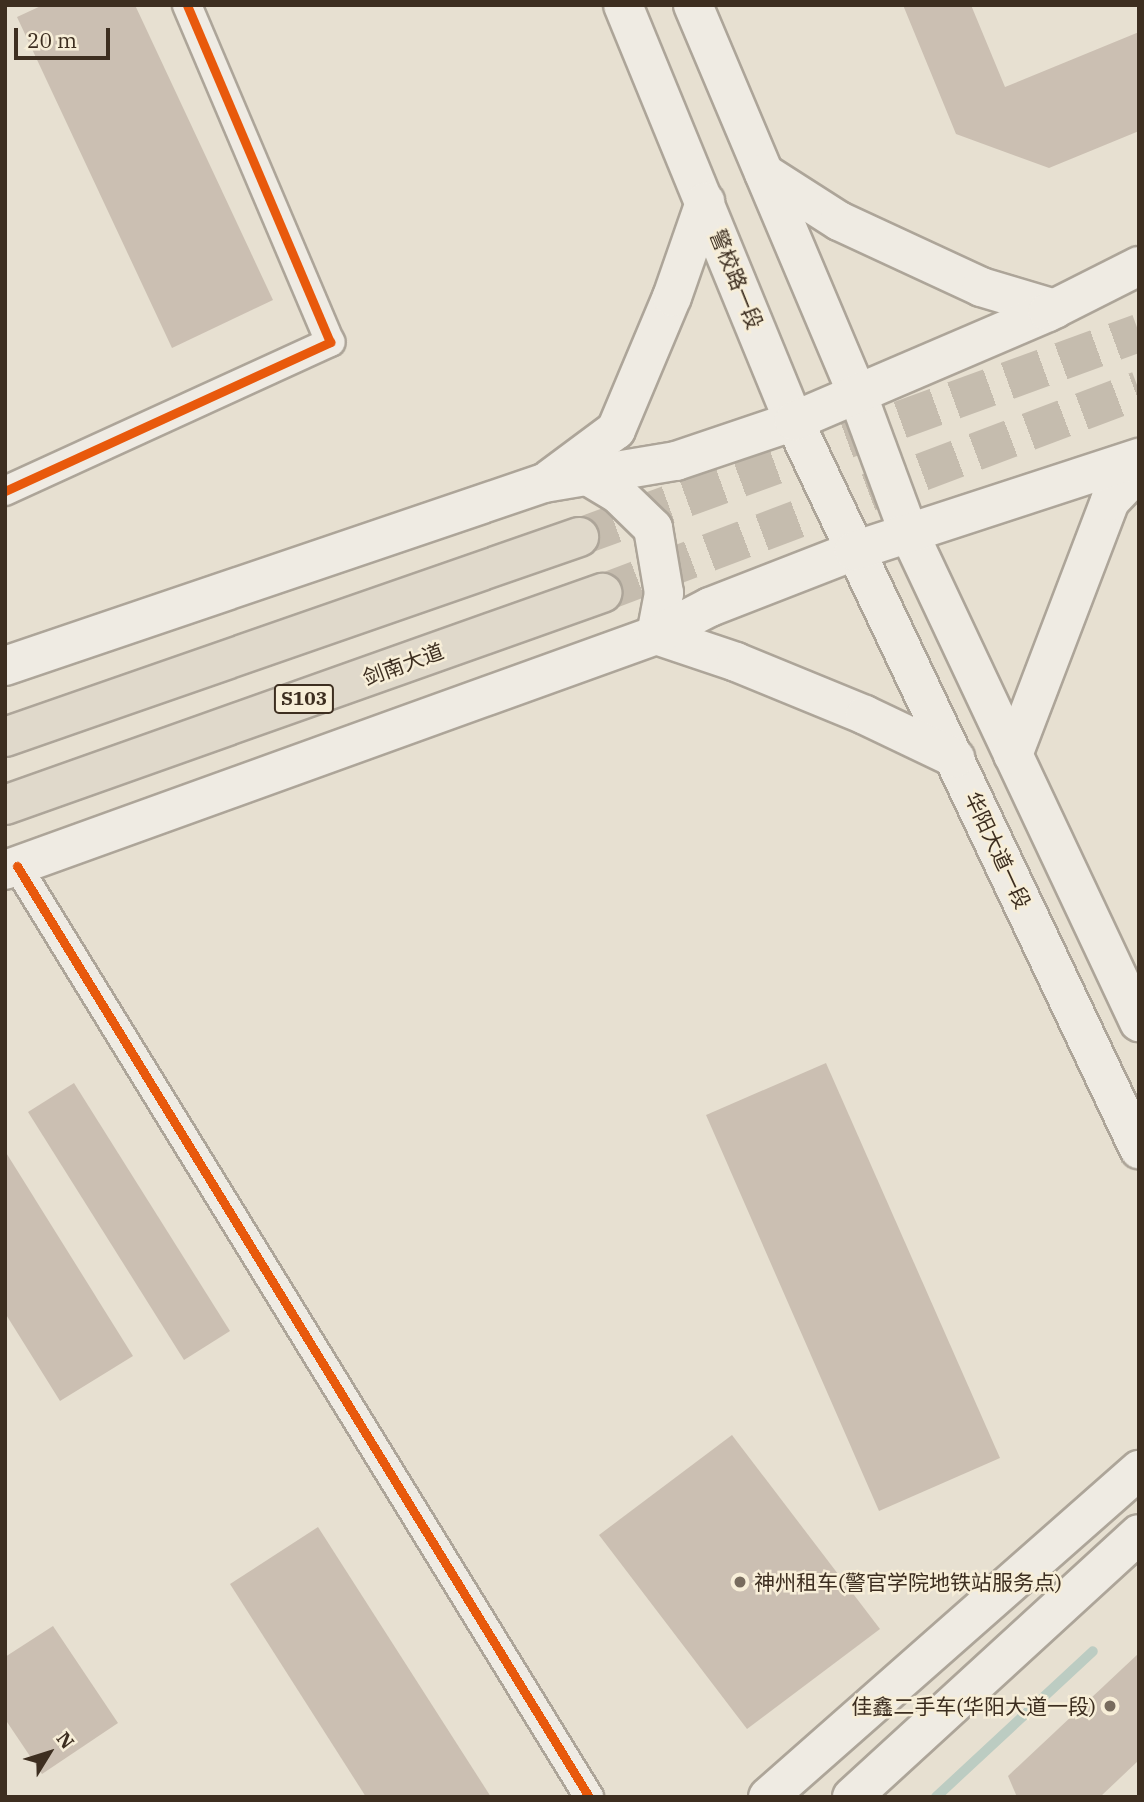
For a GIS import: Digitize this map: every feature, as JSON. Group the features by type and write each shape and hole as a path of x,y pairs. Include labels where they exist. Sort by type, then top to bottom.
{"highway":[{"path":"5,737 579,537"},
{"name":"剑南大道","path":"5,805 602,593"}],"main road":[{"name":"警校路一段","path":"623,5 794,421 854,551"},
{"path":"693,5 858,396 908,531 1139,1022"},
{"path":"764,173 839,221 981,287 1055,309"},
{"path":"544,483 616,430 673,297 705,202"},
{"path":"5,666 544,483 676,461 794,421 858,396 1055,309 1139,266"},
{"path":"11,868 656,635 710,607 908,531 1139,458"},
{"path":"1013,755 1110,501 1139,471"},
{"path":"588,476 618,494 653,528 664,593 656,635"},
{"name":"华阳大道一段","path":"854,551 955,758 1139,1149"},
{"path":"656,635 736,662 865,715 955,758"},
{"path":"768,1797 1139,1470"},
{"path":"852,1797 1139,1534"}],"street":[{"path":"5,491 330,342 187,5"},
{"path":"11,868 589,1797"}],"building":[{"path":"43,5 135,5 273,300 172,348 17,17"},
{"path":"903,5 971,5 1005,87 1139,32 1139,131 1049,168 956,134"},
{"path":"826,1063 1000,1458 879,1511 706,1115"},
{"path":"74,1083 230,1331 184,1360 28,1112"},
{"path":"5,1151 133,1356 60,1401 5,1313"},
{"name":"神州租车(警官学院地铁站服务点)","path":"732,1435 880,1629 747,1729 599,1535"},
{"path":"318,1527 491,1797 366,1797 230,1584"},
{"path":"53,1626 118,1723 42,1774 5,1719 5,1657"},
{"name":"佳鑫二手车(华阳大道一段)","path":"1139,1653 1139,1760 1100,1797 1017,1797 1008,1776"}],"waterway":[{"path":"936,1797 1093,1651"}],"tunnel":[{"path":"579,537 1139,333"},
{"path":"602,593 1139,390"}],"cycle path":[{"path":"5,491 330,342 187,5"},
{"path":"17,866 589,1797"}],"place":[{"name":"神州租车(警官学院地铁站服务点)","path":"740,1582"},
{"name":"佳鑫二手车(华阳大道一段)","path":"1110,1706"}]}
